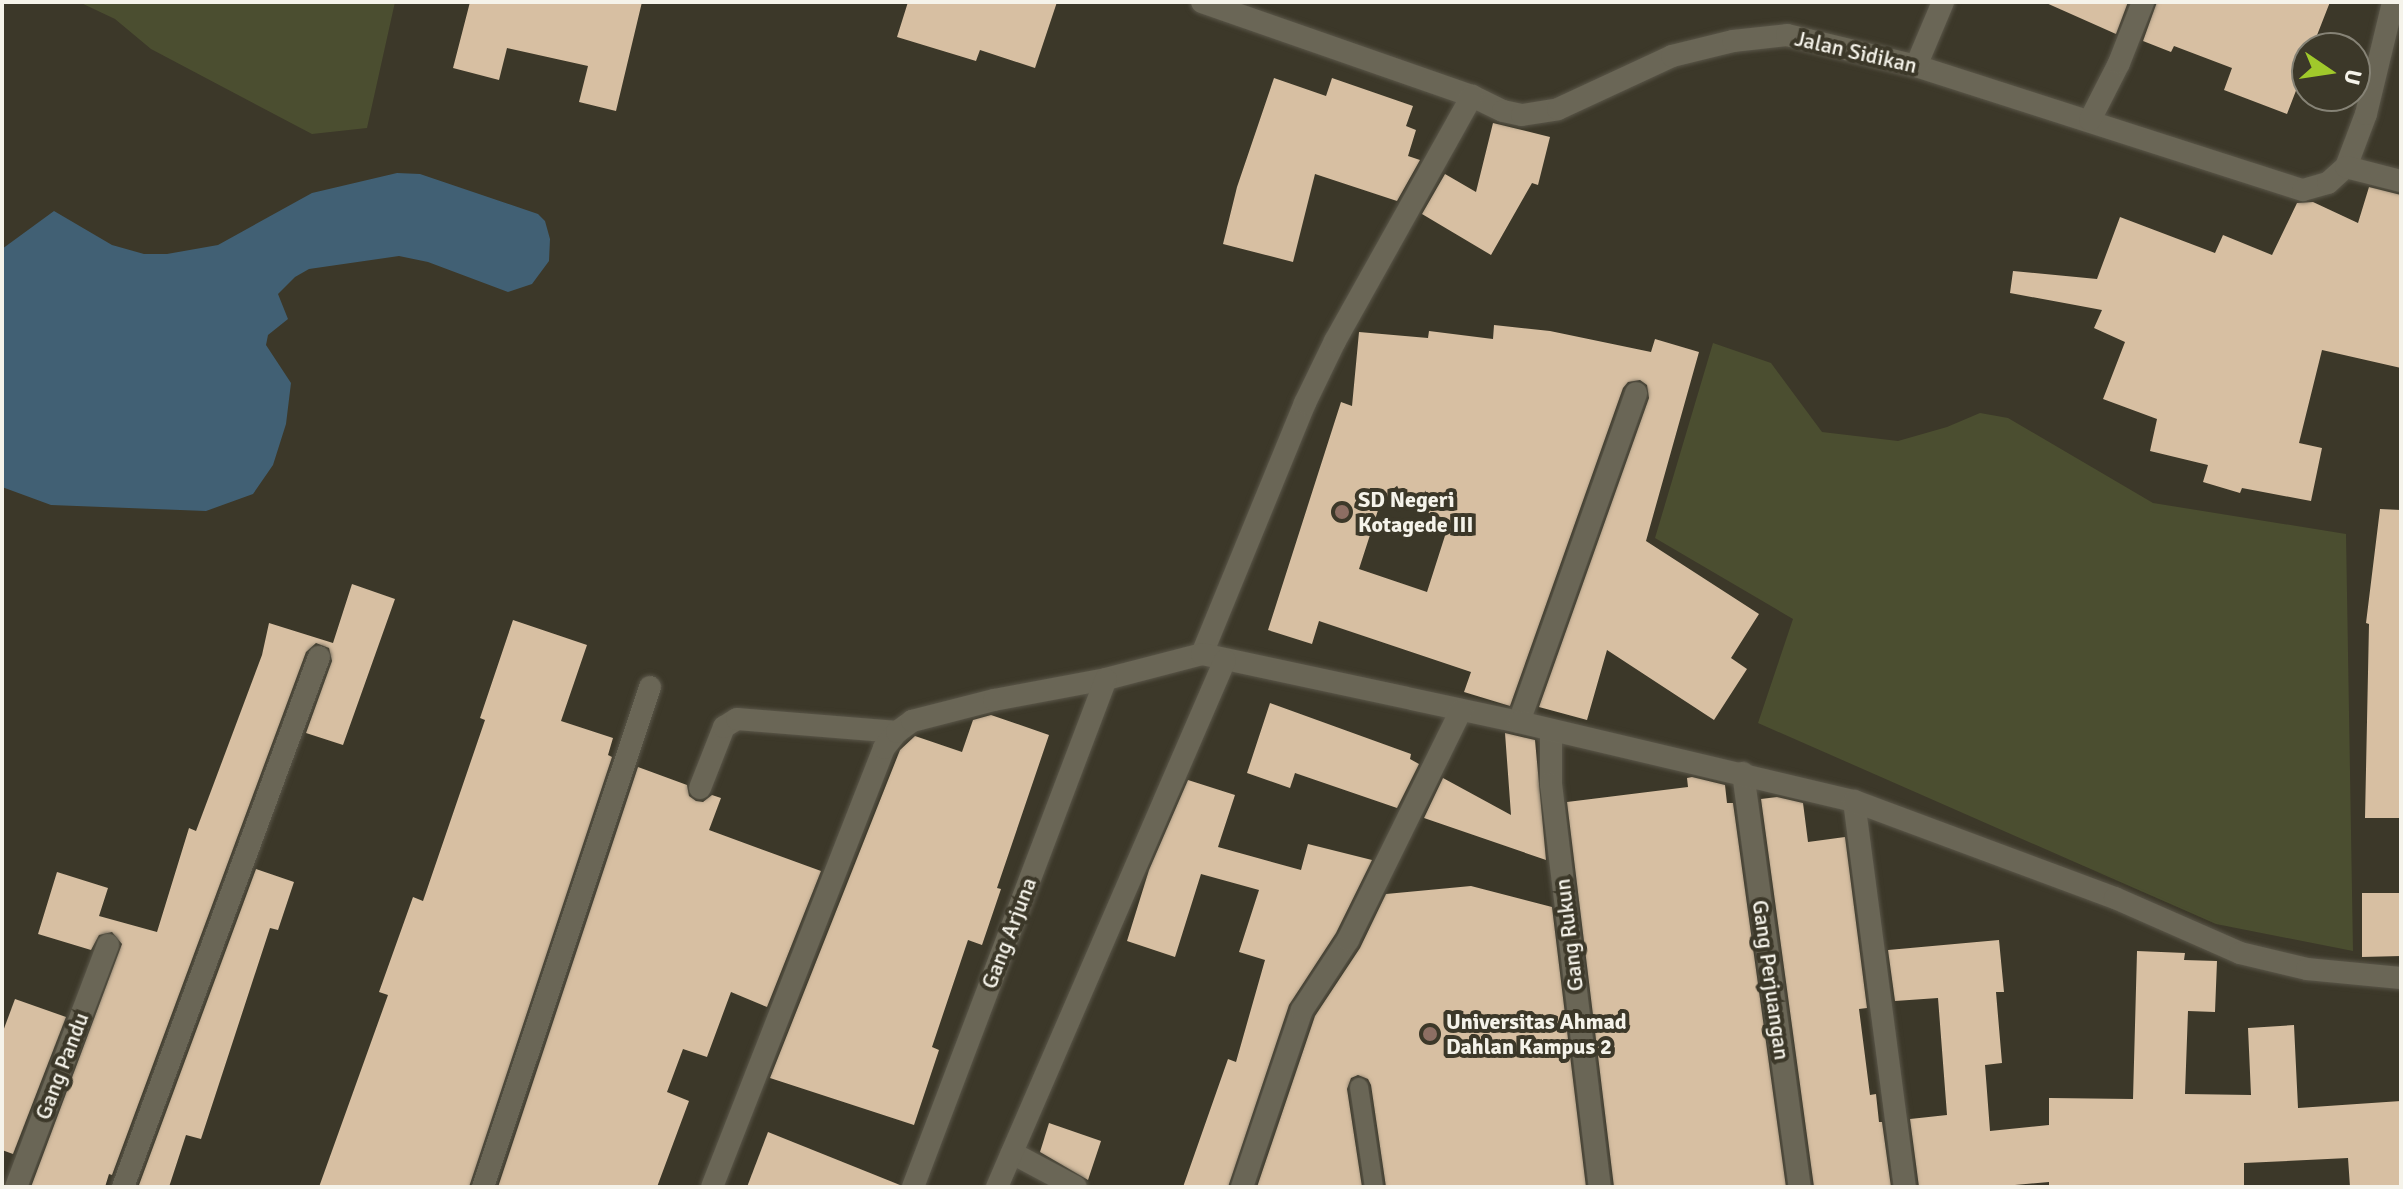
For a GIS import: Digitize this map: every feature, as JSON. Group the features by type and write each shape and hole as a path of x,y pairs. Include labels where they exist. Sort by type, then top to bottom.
{"street":[{"name":"Jalan Sidikan","path":"1202,2 1472,96 1503,111 1541,114 1672,56 1733,41 1787,35 1916,66 2303,190 2328,183 2346,167"},
{"path":"1916,66 1943,2"},
{"path":"2090,120 2119,63 2143,2"},
{"path":"2393,2 2366,114 2346,167 2401,181"},
{"path":"1202,654 1305,403 1335,341 1472,96"},
{"path":"1519,722 1636,393"},
{"path":"712,1187 884,748 897,732 912,721 994,700 1106,679 1202,654 1519,722 1854,801 2115,898 2240,953 2307,969 2401,978"},
{"path":"123,1187 319,657"},
{"path":"997,1187 1225,660"},
{"name":"Gang Arjuna","path":"913,1187 1106,679"},
{"path":"483,1187 650,687"},
{"path":"1242,1187 1302,1010 1355,927 1461,710"},
{"path":"700,788 715,742 724,727 737,719 897,732"},
{"name":"Gang Rukun","path":"1551,730 1551,784 1600,1187"},
{"name":"Gang Perjuangan","path":"1743,773 1800,1187"},
{"path":"1854,801 1905,1187"},
{"name":"Gang Pandu","path":"16,1187 108,945"},
{"path":"1012,1153 1076,1187"}],"lane":[{"path":"1359,1087 1374,1187"}],"green space":[{"path":"79,2 395,2 367,128 312,134 151,49 115,19"},
{"path":"1713,343 1771,363 1822,432 1898,441 1947,427 1980,413 2008,418 2153,503 2346,534 2353,951 2216,924 1758,723 1793,619 1655,538"}],"water":[{"path":"397,173 420,174 538,214 545,221 550,239 549,261 532,284 508,292 428,262 399,256 309,269 295,277 278,294 288,319 268,335 266,345 291,383 286,424 273,465 253,494 206,511 51,505 2,487 2,249 54,211 112,245 144,254 167,254 218,245 312,193"}],"building":[{"path":"470,2 642,2 616,111 579,102 588,66 507,48 499,80 453,68"},
{"path":"908,2 1057,2 1035,68 980,50 976,61 897,37"},
{"path":"2044,2 2128,2 2116,34"},
{"path":"2157,2 2330,2 2318,32 2291,32 2291,104 2287,114 2224,90 2232,68 2174,46 2171,52 2143,41"},
{"path":"1274,78 1326,96 1332,78 1413,106 1406,126 1416,130 1408,156 1420,160 1397,201 1315,174 1293,262 1223,244 1237,187"},
{"path":"1493,123 1550,137 1538,185 1532,183 1491,255 1422,214 1445,174 1476,192"},
{"path":"2369,187 2401,195 2401,368 2322,350 2299,443 2322,448 2311,501 2242,488 2240,493 2203,482 2208,465 2150,451 2157,419 2103,399 2125,342 2094,328 2102,310 2010,293 2013,271 2097,279 2120,217 2215,253 2223,235 2272,255 2297,203 2313,202 2358,223"},
{"path":"1494,325 1550,331 1651,352 1655,339 1699,352 1646,541 1759,614 1731,658 1747,669 1714,720 1607,650 1587,720 1539,707 1649,398 1647,385 1640,380 1628,382 1623,388 1510,706 1464,692 1471,672 1319,621 1312,644 1268,630 1341,402 1352,406 1359,332 1428,338 1429,331 1493,339","holes":["1382,498 1450,520 1427,592 1359,569"]},
{"path":"2380,509 2401,510 2401,818 2365,818 2369,624 2366,623"},
{"path":"352,584 395,599 343,745 306,733 332,661 329,648 316,643 306,652 112,1175 109,1174 105,1187 31,1187 122,944 112,932 99,935 91,950 38,934 57,872 108,888 99,916 157,932 189,828 196,831 262,655 269,623 333,643"},
{"path":"513,620 587,645 561,721 613,738 608,755 612,757 469,1187 319,1187 388,995 379,992 413,897 423,901 485,720 480,718"},
{"path":"1270,703 1411,754 1410,759 1419,764 1397,808 1295,773 1290,788 1247,773"},
{"path":"991,715 1049,735 997,888 1001,889 982,945 968,940 932,1047 939,1050 914,1125 770,1078 900,750 915,736 962,752 973,720"},
{"path":"1505,733 1535,740 1546,860 1424,818 1443,778 1511,815"},
{"path":"638,767 687,785 689,796 696,801 703,802 712,795 721,798 709,830 821,871 767,1007 731,992 707,1057 683,1049 667,1092 689,1101 657,1187 498,1187"},
{"path":"1687,778 1725,785 1727,803 1733,803 1786,1187 1614,1187 1567,802 1688,787"},
{"path":"1188,780 1235,795 1218,847 1301,870 1308,844 1372,860 1336,933 1289,1005 1228,1187 1183,1187 1228,1059 1236,1062 1265,960 1239,952 1259,890 1201,874 1175,957 1127,941 1149,870"},
{"path":"1777,797 1803,803 1808,842 1845,837 1867,1008 1859,1009 1870,1095 1876,1094 1891,1187 1814,1187 1761,799"},
{"path":"256,869 294,882 278,930 270,928 201,1139 186,1135 169,1187 139,1185"},
{"path":"1471,886 1552,907 1586,1187 1386,1187 1371,1085 1368,1079 1358,1075 1351,1078 1347,1089 1362,1187 1257,1187 1315,1016 1360,948 1386,894"},
{"path":"2362,893 2401,893 2401,956 2362,957"},
{"path":"1999,940 2004,992 1996,992 2002,1063 1985,1065 1990,1131 2049,1125 2049,1098 2133,1099 2137,951 2185,953 2184,960 2217,961 2215,1012 2188,1011 2185,1094 2251,1095 2248,1028 2294,1025 2298,1108 2401,1101 2401,1187 2350,1187 2348,1158 2244,1163 2244,1187 2049,1187 2049,1182 1993,1187 1919,1187 1910,1119 1947,1115 1938,998 1895,1001 1888,950"},
{"path":"15,999 66,1017 13,1154 2,1150 2,1034"},
{"path":"1049,1123 1101,1141 1088,1180 1040,1152"},
{"path":"768,1132 900,1185 747,1187"}],"place":[{"name":"SD Negeri Kotagede III","path":"1342,512"},
{"name":"Universitas Ahmad Dahlan Kampus 2","path":"1430,1034"}]}
